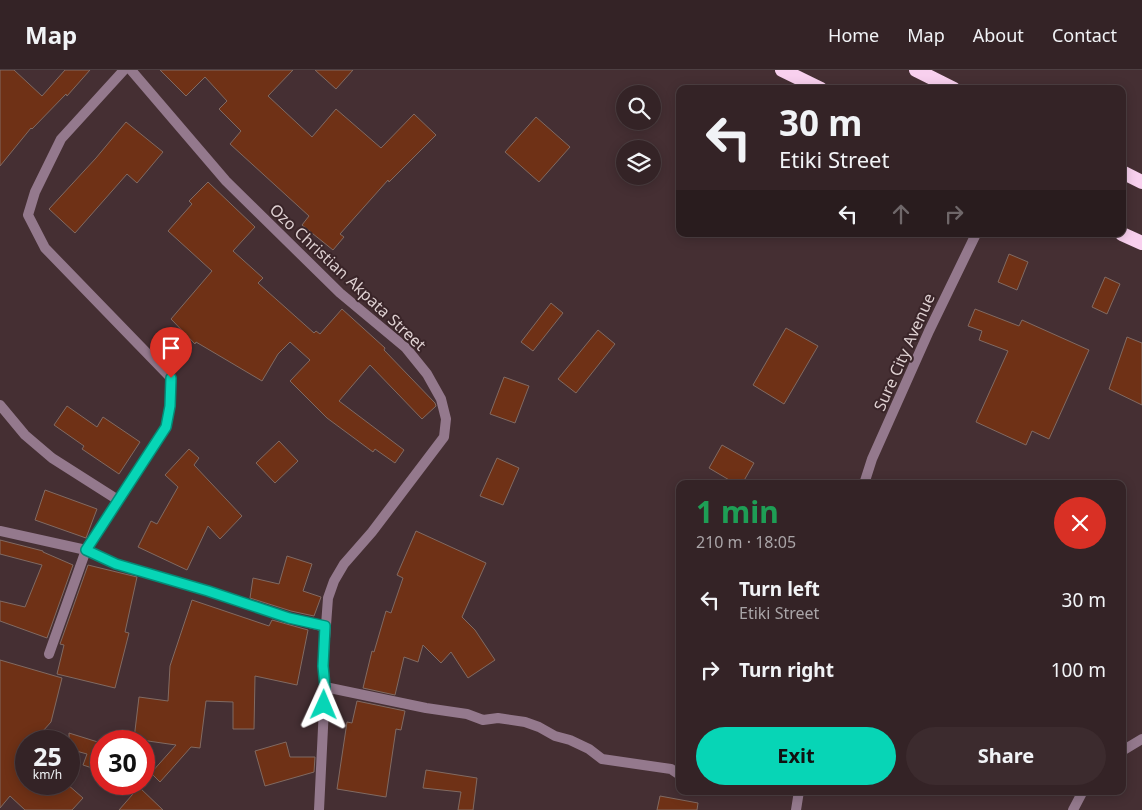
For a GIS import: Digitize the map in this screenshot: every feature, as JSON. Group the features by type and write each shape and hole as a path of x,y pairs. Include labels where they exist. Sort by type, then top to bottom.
{"highway":[{"path":"782,70 813,85"},
{"path":"916,70 946,85"},
{"path":"1126,174 1142,182"},
{"path":"1126,236 1142,243"}],"street":[{"path":"49,654 86,550 166,427 170,406 171,378 46,248 28,216 34,192 61,139 124,70"},
{"name":"Ozo Christian Akpata Street","path":"132,70 226,182 340,293 406,348 427,374 441,399 446,419 444,437 372,532 344,564 334,581 328,598 323,666 325,687 319,810"},
{"name":"Sure City Avenue","path":"865,480 872,460 925,340 975,237"},
{"path":"0,405 25,435 52,458 118,500"},
{"path":"0,531 86,550 116,564 208,591 289,618 325,626"},
{"path":"325,687 426,708 467,714 483,720 498,718 525,722 540,727 555,736 570,740 602,759 671,769 676,772"},
{"path":"1126,749 1142,739"},
{"path":"796,810 798,795"},
{"path":"1073,810 1081,795"}],"building":[{"path":"0,70 14,70 42,96 65,70 90,70 67,96 66,94 31,128 0,166"},
{"path":"160,70 293,70 268,96 312,137 336,109 381,148 414,114 436,135 389,182 388,180 340,234 344,237 333,250 302,225 309,216 230,144 241,131 219,109 227,101 205,77 186,96"},
{"path":"315,70 353,70 336,89"},
{"path":"536,117 570,147 539,182 505,152"},
{"path":"126,122 163,152 137,183 127,174 75,233 49,209"},
{"path":"208,182 255,227 233,251 263,278 258,283 314,333 316,331 320,334 342,309 385,348 384,350 435,403 436,406 422,419 370,365 339,401 404,450 395,463 375,449 373,452 327,418 290,381 310,360 290,342 278,354 262,381 196,342 195,344 171,319 212,271 168,231 192,204 189,201"},
{"path":"1009,254 1028,262 1017,290 998,282"},
{"path":"1105,277 1120,284 1107,314 1092,307"},
{"path":"551,303 563,313 533,351 521,342"},
{"path":"975,309 1019,326 1022,320 1089,350 1049,439 1032,431 1026,445 976,422 1008,351 979,340 982,331 968,326"},
{"path":"786,328 818,346 784,404 753,385"},
{"path":"598,330 615,344 576,393 558,379"},
{"path":"1127,337 1142,343 1142,405 1109,389"},
{"path":"504,377 529,386 515,423 490,414"},
{"path":"67,406 97,427 103,417 140,442 119,474 82,449 84,446 54,425"},
{"path":"279,441 298,461 275,483 256,463"},
{"path":"722,445 754,463 744,480 729,480 709,468"},
{"path":"189,449 199,458 194,465 242,516 220,539 208,526 187,570 138,547 151,521 157,524 178,487 165,475"},
{"path":"497,458 519,468 503,505 480,496"},
{"path":"45,490 97,509 86,538 35,520"},
{"path":"416,531 486,563 462,617 475,630 495,660 468,678 451,652 441,663 423,645 418,662 404,657 395,695 363,688 372,651 374,652 386,611 391,613 403,578 397,575"},
{"path":"0,540 43,551 73,565 47,638 0,621 0,601 25,607 42,565 0,554"},
{"path":"287,556 312,564 303,591 321,597 314,616 250,598 253,578 279,584"},
{"path":"88,565 137,577 125,632 129,633 115,688 57,674 64,645 60,644"},
{"path":"192,600 269,626 272,620 308,630 297,685 255,676 254,729 233,729 233,702 206,701 200,748 191,747 160,782 155,777 155,769 176,745 155,742 155,730 135,730 139,697 168,701 170,666"},
{"path":"0,660 62,678 51,722 44,730 15,730 15,795 80,795 83,798 72,810 25,810 10,796 0,808"},
{"path":"357,701 405,711 401,730 396,729 386,797 337,789 347,722 352,723"},
{"path":"80,736 90,740 90,767 83,765 87,754 80,752"},
{"path":"286,742 290,757 315,757 314,772 265,786 255,751"},
{"path":"426,770 477,778 473,810 458,810 461,792 423,788"},
{"path":"132,795 147,795 163,810 119,810"},
{"path":"660,796 698,803 697,810 657,810"}],"route":[{"path":"171,378 170,406 166,427 86,550 116,564 208,591 289,618 325,626 324,705"}]}
